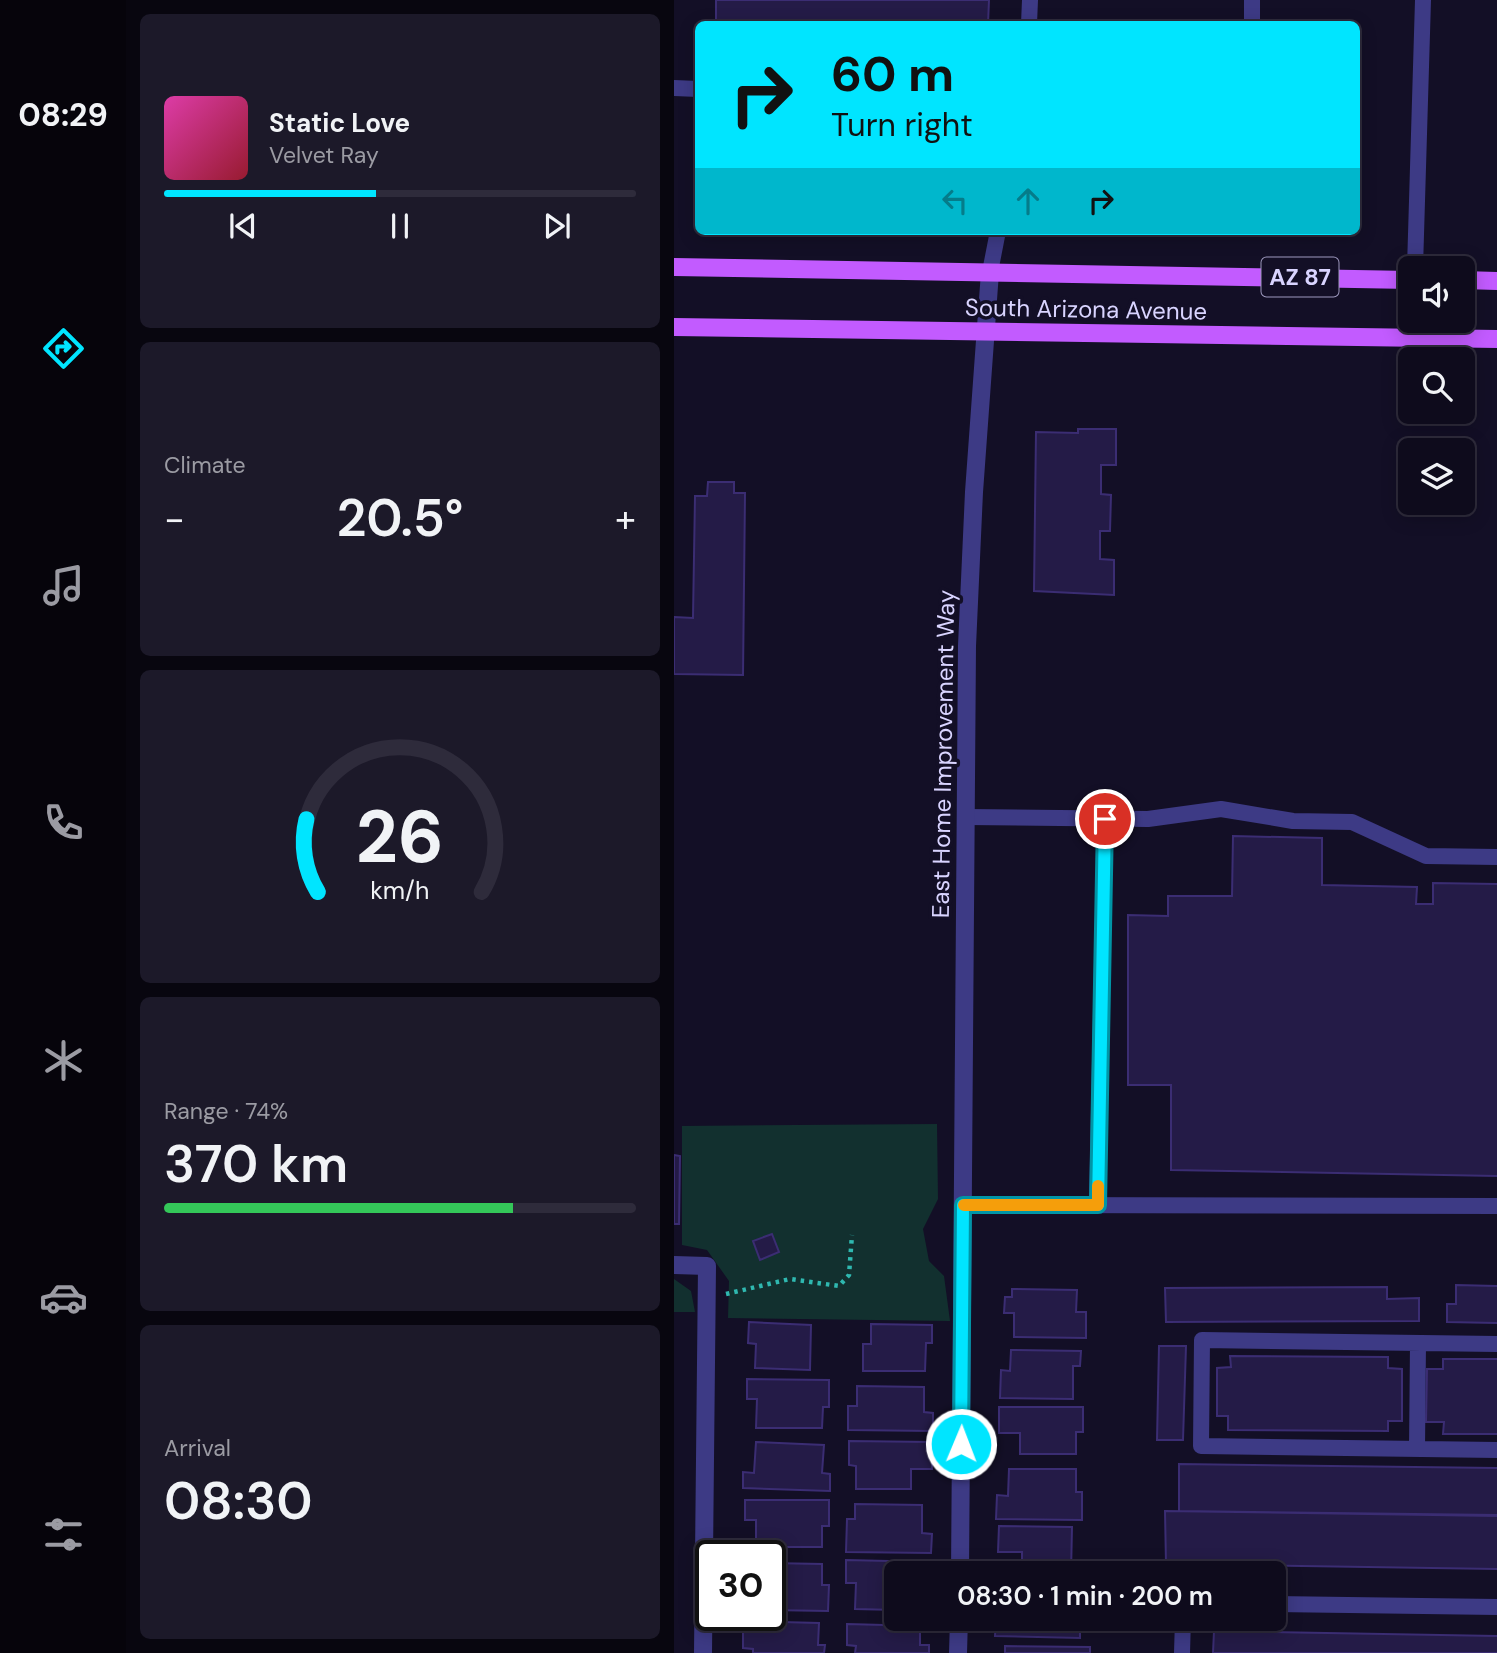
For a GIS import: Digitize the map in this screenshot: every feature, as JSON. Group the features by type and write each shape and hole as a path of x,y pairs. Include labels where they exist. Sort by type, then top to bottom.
{"main road":[{"name":"South Arizona Avenue","path":"674,267 1398,279"},
{"path":"1475,280 1497,281"},
{"name":"South Arizona Avenue","path":"674,327 1497,339"}],"street":[{"name":"East Home Improvement Way","path":"959,1561 967,646 974,492 990,272"},
{"path":"674,1265 707,1266 703,1653"},
{"path":"958,1653 959,1631"}],"lane":[{"path":"1029,21 1030,0"},
{"path":"1252,0 1252,21"},
{"path":"1415,256 1423,0"},
{"path":"674,88 695,89"},
{"path":"990,272 997,235"},
{"path":"966,817 1148,819 1221,809 1293,821 1352,822 1426,856 1497,856"},
{"path":"1098,1205 1105,819"},
{"path":"963,1205 1497,1206"},
{"path":"1497,1344 1202,1340 1201,1380 1201,1446 1497,1450"},
{"path":"1417,1449 1418,1343"},
{"path":"1286,1604 1497,1607"},
{"path":"1183,1631 1183,1653"}],"path":[{"path":"707,1298 790,1279 839,1286 849,1275 852,1235"}],"green space":[{"path":"937,1124 938,1199 923,1229 929,1261 944,1276 950,1321 728,1318 729,1281 707,1250 682,1245 682,1126"},
{"path":"674,1279 691,1291 695,1312 674,1312"}],"building":[{"path":"716,0 989,0 988,21 716,21"},
{"path":"1078,429 1116,429 1116,465 1101,465 1101,494 1111,495 1110,531 1100,531 1100,559 1114,560 1114,595 1034,591 1036,432 1078,433"},
{"path":"708,482 734,482 734,493 745,493 743,675 674,674 674,617 693,618 695,496 707,496"},
{"path":"1233,836 1322,838 1322,885 1417,887 1416,904 1433,904 1433,883 1498,884 1498,1176 1171,1170 1171,1085 1128,1085 1128,915 1168,916 1168,896 1232,896"},
{"path":"674,1155 680,1156 679,1224 674,1224"},
{"path":"772,1234 779,1252 760,1260 753,1241"},
{"path":"1456,1285 1498,1286 1498,1323 1447,1322 1447,1304 1456,1304"},
{"path":"1387,1287 1387,1299 1419,1298 1419,1321 1166,1322 1165,1288"},
{"path":"1012,1289 1077,1290 1076,1312 1086,1312 1086,1338 1014,1337 1014,1313 1004,1313 1005,1297 1012,1297"},
{"path":"749,1322 811,1325 810,1370 755,1368 756,1344 748,1343"},
{"path":"871,1324 932,1325 932,1343 926,1343 925,1371 863,1371 863,1344 871,1344"},
{"path":"1159,1346 1186,1346 1183,1440 1157,1440"},
{"path":"1011,1350 1081,1351 1080,1366 1073,1366 1073,1399 1000,1398 1001,1370 1010,1371"},
{"path":"1230,1356 1388,1357 1388,1368 1402,1369 1402,1421 1388,1421 1388,1431 1228,1430 1228,1416 1217,1416 1217,1368 1231,1367"},
{"path":"1443,1359 1498,1359 1498,1434 1443,1434 1444,1422 1426,1422 1427,1369 1443,1369"},
{"path":"747,1379 829,1380 829,1407 823,1407 822,1428 756,1428 757,1399 747,1399"},
{"path":"857,1386 924,1387 924,1412 933,1413 933,1431 848,1430 848,1406 857,1406"},
{"path":"999,1407 1083,1407 1083,1432 1076,1432 1076,1454 1020,1454 1020,1433 999,1433"},
{"path":"849,1441 932,1442 932,1469 911,1469 911,1489 856,1489 856,1466 849,1465"},
{"path":"756,1442 824,1445 822,1473 830,1474 830,1491 743,1488 743,1472 754,1473"},
{"path":"1179,1464 1498,1468 1498,1515 1179,1511"},
{"path":"1009,1469 1076,1469 1076,1492 1082,1492 1082,1520 996,1519 997,1495 1008,1496"},
{"path":"745,1500 829,1500 829,1526 822,1526 822,1547 786,1547 786,1540 756,1540 756,1520 745,1520"},
{"path":"855,1504 922,1505 922,1533 932,1534 931,1553 846,1552 847,1519 855,1519"},
{"path":"1165,1511 1498,1516 1498,1569 1286,1566 1286,1561 1166,1561"},
{"path":"999,1526 1072,1527 1071,1561 1022,1561 1022,1552 998,1552"},
{"path":"846,1560 889,1561 884,1561 884,1610 855,1609 856,1583 846,1583"},
{"path":"786,1563 822,1564 822,1585 829,1585 828,1611 786,1610"},
{"path":"786,1622 819,1623 818,1645 825,1645 824,1653 753,1653 753,1649 743,1648 743,1631 786,1631"},
{"path":"847,1624 884,1625 884,1631 920,1631 920,1645 929,1645 929,1653 855,1653 856,1646 847,1645"},
{"path":"995,1631 1080,1631 1080,1638 995,1636"},
{"path":"1214,1631 1498,1636 1498,1653 1213,1653"},
{"path":"1005,1646 1090,1647 1090,1653 1005,1653"}],"slow traffic":[{"path":"964,1205 1098,1205 1098,1186"}],"route":[{"path":"961,1444 963,1205 1098,1205 1105,819"}]}
